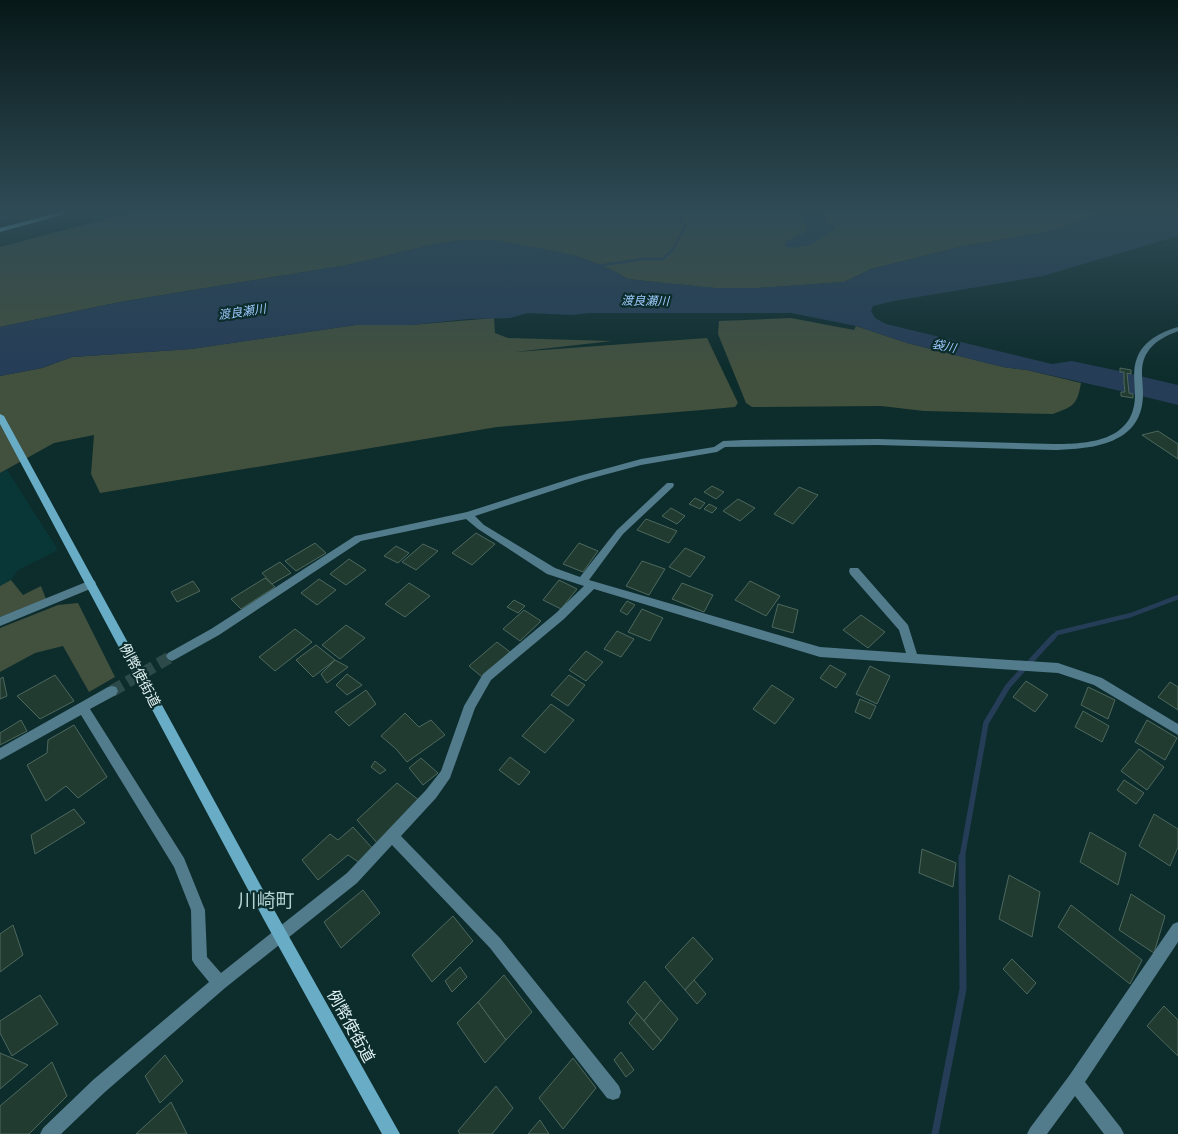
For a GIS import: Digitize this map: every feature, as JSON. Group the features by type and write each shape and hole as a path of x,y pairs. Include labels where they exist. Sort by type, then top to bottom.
{"main road":[{"name":"例幣使街道","path":"0,416 280,934 391,1134"}],"street":[{"path":"172,656 216,632 358,538 468,515 582,478 656,459 717,450 723,444 878,442 1054,447 1095,444 1110,440 1126,430 1138,412 1139,361 1147,346 1161,336 1178,329"},
{"path":"48,1134 99,1086 220,983 352,878 431,794 446,774 470,706 487,677 560,616 587,583 620,532 670,485"},
{"path":"468,515 481,527 551,571 587,583 811,650 913,659 1058,668 1098,681 1178,730"},
{"path":"854,571 904,628 913,659"},
{"path":"0,622 90,582"},
{"path":"0,754 112,691"},
{"path":"83,708 179,863 198,910 200,960 220,983"},
{"path":"391,836 495,943 613,1092"},
{"path":"1036,1134 1075,1082 1178,930"},
{"path":"1075,1082 1115,1134"}],"shaded area":[{"path":"7,470 58,550 18,570 11,580 0,586 0,473"}],"green space":[{"path":"0,266 341,266 120,302 0,327"},
{"path":"602,266 883,266 871,269 844,282 758,288 715,288 628,279"},
{"path":"494,318 495,333 508,338 612,341 515,352 707,338 738,403 735,407 497,427 100,493 91,474 94,435 54,443 0,473 0,376 42,368 72,357 191,349 356,325 411,325"},
{"path":"791,318 854,330 856,326 907,343 1003,367 1027,370 1081,383 1080,390 1073,404 1053,414 924,411 881,406 752,407 746,403 718,334 719,321"},
{"path":"11,580 23,595 41,586 46,599 0,617 0,586"},
{"path":"78,603 115,677 89,692 63,646 35,653 0,672 0,628 58,605"}],"water":[{"name":"渡良瀬川","path":"341,266 602,266 628,279 715,288 758,288 844,282 871,269 883,266 1077,266 1043,276 894,301 873,306 871,311 875,318 886,324 1052,364 1072,361 1124,372 1125,392 1027,370 1003,367 907,343 856,326 791,313 590,313 571,315 528,313 510,318 469,319 411,325 356,325 191,349 72,357 42,368 0,376 0,327 120,302"},
{"path":"1127,373 1178,385 1178,405 1129,393"}],"building":[{"path":"1120,368 1131,370 1131,374 1127,373 1129,393 1133,394 1133,398 1121,396 1121,392 1125,392 1124,372 1120,372"},
{"path":"1158,431 1178,444 1178,459 1142,435"},
{"path":"712,486 724,492 716,499 704,492"},
{"path":"799,487 818,495 793,524 774,514"},
{"path":"695,498 705,503 700,509 689,504"},
{"path":"738,499 755,508 740,521 723,511"},
{"path":"709,504 717,508 712,513 704,509"},
{"path":"671,508 685,516 677,524 662,516"},
{"path":"646,519 677,531 669,543 637,530"},
{"path":"476,533 495,544 472,565 452,553"},
{"path":"315,543 326,553 296,571 285,561"},
{"path":"579,543 598,551 583,572 563,564"},
{"path":"423,544 438,551 416,570 402,562"},
{"path":"396,546 409,553 398,563 384,556"},
{"path":"685,548 705,557 690,577 669,567"},
{"path":"349,559 366,570 346,585 330,574"},
{"path":"642,561 665,569 649,595 626,586"},
{"path":"280,562 291,573 272,584 262,573"},
{"path":"265,578 275,587 241,609 231,599"},
{"path":"319,579 336,590 317,605 301,593"},
{"path":"559,580 577,589 561,609 543,600"},
{"path":"193,581 200,591 177,602 171,592"},
{"path":"750,581 780,596 766,616 735,600"},
{"path":"409,583 430,596 405,617 385,604"},
{"path":"682,583 713,595 704,612 672,599"},
{"path":"514,600 525,606 518,613 507,607"},
{"path":"627,601 635,605 627,615 620,611"},
{"path":"778,604 798,610 793,633 772,627"},
{"path":"642,609 663,618 650,641 628,632"},
{"path":"524,610 541,621 520,641 503,629"},
{"path":"861,615 885,632 868,648 843,630"},
{"path":"346,625 365,638 340,659 322,645"},
{"path":"295,629 312,642 275,671 259,657"},
{"path":"617,631 634,639 621,657 604,649"},
{"path":"497,642 510,652 482,677 469,666"},
{"path":"316,645 335,660 313,677 296,660"},
{"path":"586,651 603,662 586,681 569,670"},
{"path":"335,660 348,667 327,683 321,674"},
{"path":"830,665 846,674 836,688 820,678"},
{"path":"870,666 890,676 877,704 856,694"},
{"path":"347,674 362,685 347,695 336,685"},
{"path":"55,675 74,701 40,719 17,696"},
{"path":"569,675 585,685 568,706 551,695"},
{"path":"3,677 7,696 0,699 0,679"},
{"path":"1026,681 1048,695 1035,712 1013,697"},
{"path":"1170,682 1178,687 1178,710 1158,697"},
{"path":"772,685 794,699 775,724 753,709"},
{"path":"1088,687 1115,700 1108,719 1081,705"},
{"path":"366,690 376,704 349,726 335,712"},
{"path":"860,699 876,706 870,719 855,712"},
{"path":"551,704 574,720 545,753 522,736"},
{"path":"1083,711 1109,726 1102,742 1075,727"},
{"path":"405,713 419,727 431,720 445,735 407,762 381,736"},
{"path":"21,720 27,731 0,745 0,733"},
{"path":"1147,720 1177,738 1165,760 1135,742"},
{"path":"74,725 107,777 78,798 66,786 46,801 27,765 47,753 48,740"},
{"path":"1139,749 1164,767 1147,790 1121,771"},
{"path":"510,757 530,772 519,785 499,770"},
{"path":"421,758 438,773 423,785 409,768"},
{"path":"375,761 386,770 380,774 371,767"},
{"path":"1124,780 1144,793 1136,804 1117,790"},
{"path":"397,783 420,801 377,843 357,820"},
{"path":"74,809 85,823 35,854 31,835"},
{"path":"1154,814 1178,829 1178,847 1170,866 1139,846"},
{"path":"353,827 373,849 360,863 348,855 318,880 302,860 330,834 338,840"},
{"path":"1090,832 1126,853 1118,885 1080,862"},
{"path":"922,849 956,863 953,887 919,873"},
{"path":"1009,875 1040,892 1032,937 999,919"},
{"path":"363,890 380,913 341,948 324,922"},
{"path":"1131,894 1165,916 1154,953 1119,930"},
{"path":"1071,905 1142,960 1130,984 1058,927"},
{"path":"453,916 473,941 432,982 412,955"},
{"path":"13,925 23,955 0,972 0,934"},
{"path":"693,937 713,959 685,990 665,967"},
{"path":"1012,959 1036,983 1027,994 1003,969"},
{"path":"460,967 467,977 452,992 445,981"},
{"path":"504,975 532,1012 506,1040 478,1002"},
{"path":"694,980 706,994 697,1004 685,990"},
{"path":"645,981 661,1000 644,1021 627,1002"},
{"path":"40,995 58,1024 12,1056 0,1033 0,1021"},
{"path":"661,1000 678,1019 661,1041 644,1021"},
{"path":"478,1002 506,1040 485,1063 457,1023"},
{"path":"1164,1006 1178,1020 1178,1056 1147,1026"},
{"path":"637,1013 661,1041 653,1050 629,1023"},
{"path":"621,1052 634,1070 626,1077 614,1060"},
{"path":"0,1053 28,1065 0,1089"},
{"path":"165,1055 183,1081 160,1103 145,1076"},
{"path":"573,1058 596,1088 563,1129 539,1098"},
{"path":"52,1062 67,1096 29,1134 0,1134 0,1106"},
{"path":"496,1086 513,1108 492,1134 460,1134 458,1131"},
{"path":"171,1102 187,1134 136,1134"},
{"path":"540,1120 549,1134 528,1134"}],"waterway":[{"path":"1052,639 1057,633 1131,615 1178,597"},
{"path":"962,858 986,723 1008,686 1053,637"},
{"path":"935,1134 963,989 962,858"}],"tunnel":[{"path":"112,691 172,656"}],"district":[{"name":"川崎町","path":"266,900"}],"water label":[{"name":"袋川","path":"944,346"}]}
